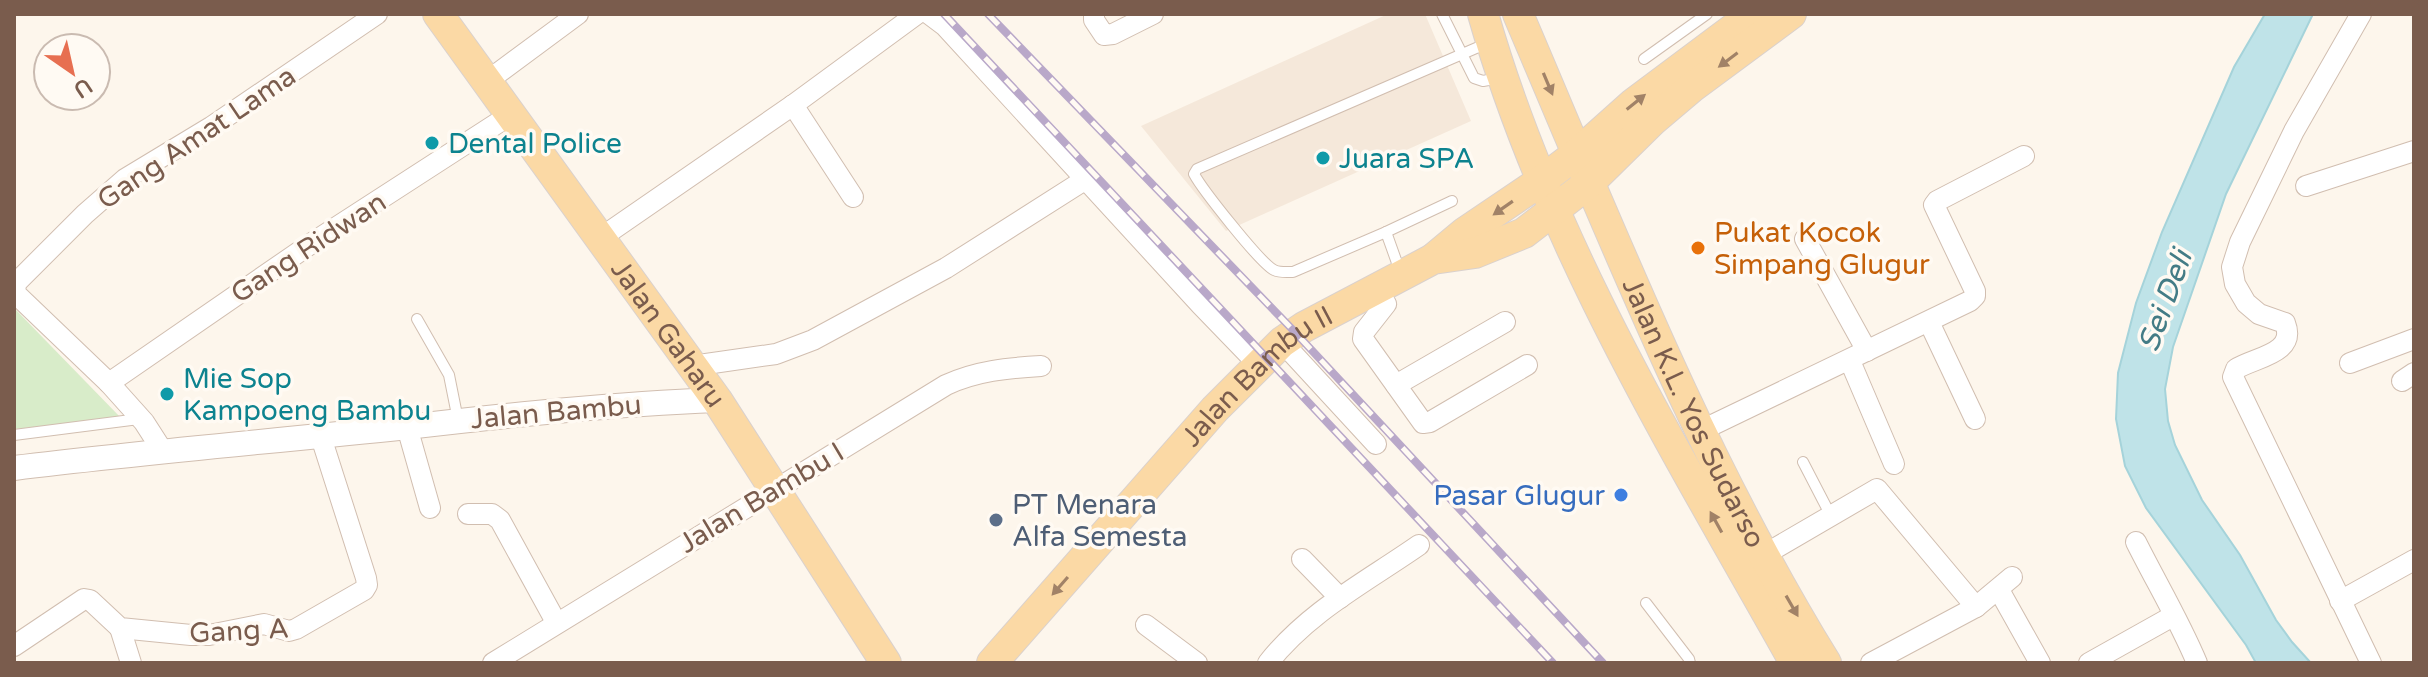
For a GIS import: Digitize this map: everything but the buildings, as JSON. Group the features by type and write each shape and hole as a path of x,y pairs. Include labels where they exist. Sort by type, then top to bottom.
{"main road":[{"name":"Jalan Gaharu","path":"438,14 702,380 886,663"},
{"name":"Jalan K.L. Yos Sudarso","path":"1518,14 1589,183 1700,431 1762,556 1826,663"},
{"path":"1433,259 1464,233 1578,153 1634,103 1753,14"},
{"name":"Jalan Bambu II","path":"992,663 1215,409 1282,342 1304,327 1433,259 1475,253 1524,233 1589,183 1652,121 1691,88 1791,14"},
{"name":"Jalan K.L. Yos Sudarso","path":"1487,28 1541,181 1592,294 1795,663"},
{"path":"1524,233 1548,244 1592,294"}],"street":[{"name":"Gang Amat Lama","path":"160,446 143,420 109,383 16,294 14,284 125,179 211,127 377,14"},
{"path":"486,82 578,14"},
{"path":"599,239 793,105 917,14"},
{"path":"929,14 945,26 1258,364"},
{"path":"1094,14 1094,20 1104,35 1113,34 1153,14"},
{"path":"2361,14 2294,131 2240,242 2232,267 2235,284 2246,303 2259,314 2285,323 2286,342 2272,354 2236,369 2233,377 2371,663"},
{"path":"793,105 853,197"},
{"name":"Gang Ridwan","path":"109,383 309,245 510,115"},
{"path":"2306,186 2414,151"},
{"path":"1700,431 1970,301 1975,291 1934,205 2024,156"},
{"path":"702,380 800,347 946,268 1086,179"},
{"path":"1805,239 1859,356 1894,464"},
{"path":"1389,283 1386,304 1364,332 1363,339 1423,423 1527,365"},
{"path":"1396,385 1505,322"},
{"path":"1929,322 1975,419"},
{"path":"2350,363 2414,339"},
{"path":"1282,342 1376,444"},
{"name":"Jalan Bambu I","path":"493,663 960,378 1007,368 1041,366"},
{"name":"Jalan Bambu","path":"14,468 160,446 407,427 658,402 702,380"},
{"path":"407,427 430,508"},
{"name":"Gang A","path":"120,628 209,635 264,624 289,631 364,590 366,578 320,434"},
{"path":"1762,556 1877,489 1976,607"},
{"path":"468,514 492,514 500,520 556,622"},
{"path":"2136,542 2197,663"},
{"path":"1268,663 1300,628 1361,582 1419,545"},
{"path":"1302,559 1340,598"},
{"path":"2340,601 2414,560"},
{"path":"1871,663 1976,607 2006,583 2040,663"},
{"path":"14,646 84,599 90,600 120,628 131,663"},
{"path":"2089,663 2173,616"},
{"path":"1146,625 1197,663"}],"lane":[{"path":"1442,14 1474,78 1483,81 1503,77"},
{"path":"1644,59 1707,14"},
{"path":"1452,201 1293,272 1273,270 1234,228 1194,174 1197,169 1462,56 1487,28"},
{"path":"1386,232 1389,283"},
{"path":"417,319 449,375 458,420"},
{"path":"14,435 143,420"},
{"path":"1803,462 1831,516"},
{"path":"1646,603 1690,663"}],"shaded area":[{"path":"1388,14 1425,14 1471,121 1226,231 1141,126"}],"green space":[{"path":"15,309 121,418 14,429"}],"water":[{"name":"Sei Deli","path":"2265,14 2313,14 2226,194 2173,347 2165,389 2168,421 2175,445 2202,500 2240,555 2276,620 2311,663 2256,663 2146,508 2125,466 2116,419 2118,373 2136,303 2162,232 2234,67"}],"railway":[{"path":"944,14 1553,663"},
{"path":"988,14 1292,329 1603,663"}],"place":[{"name":"Dental Police","path":"432,143"},
{"name":"Juara SPA","path":"1323,158"},
{"name":"Pukat Kocok Simpang Glugur","path":"1698,248"},
{"name":"Mie Sop Kampoeng Bambu","path":"167,394"},
{"name":"Pasar Glugur","path":"1621,495"},
{"name":"PT Menara Alfa Semesta","path":"996,520"}]}
